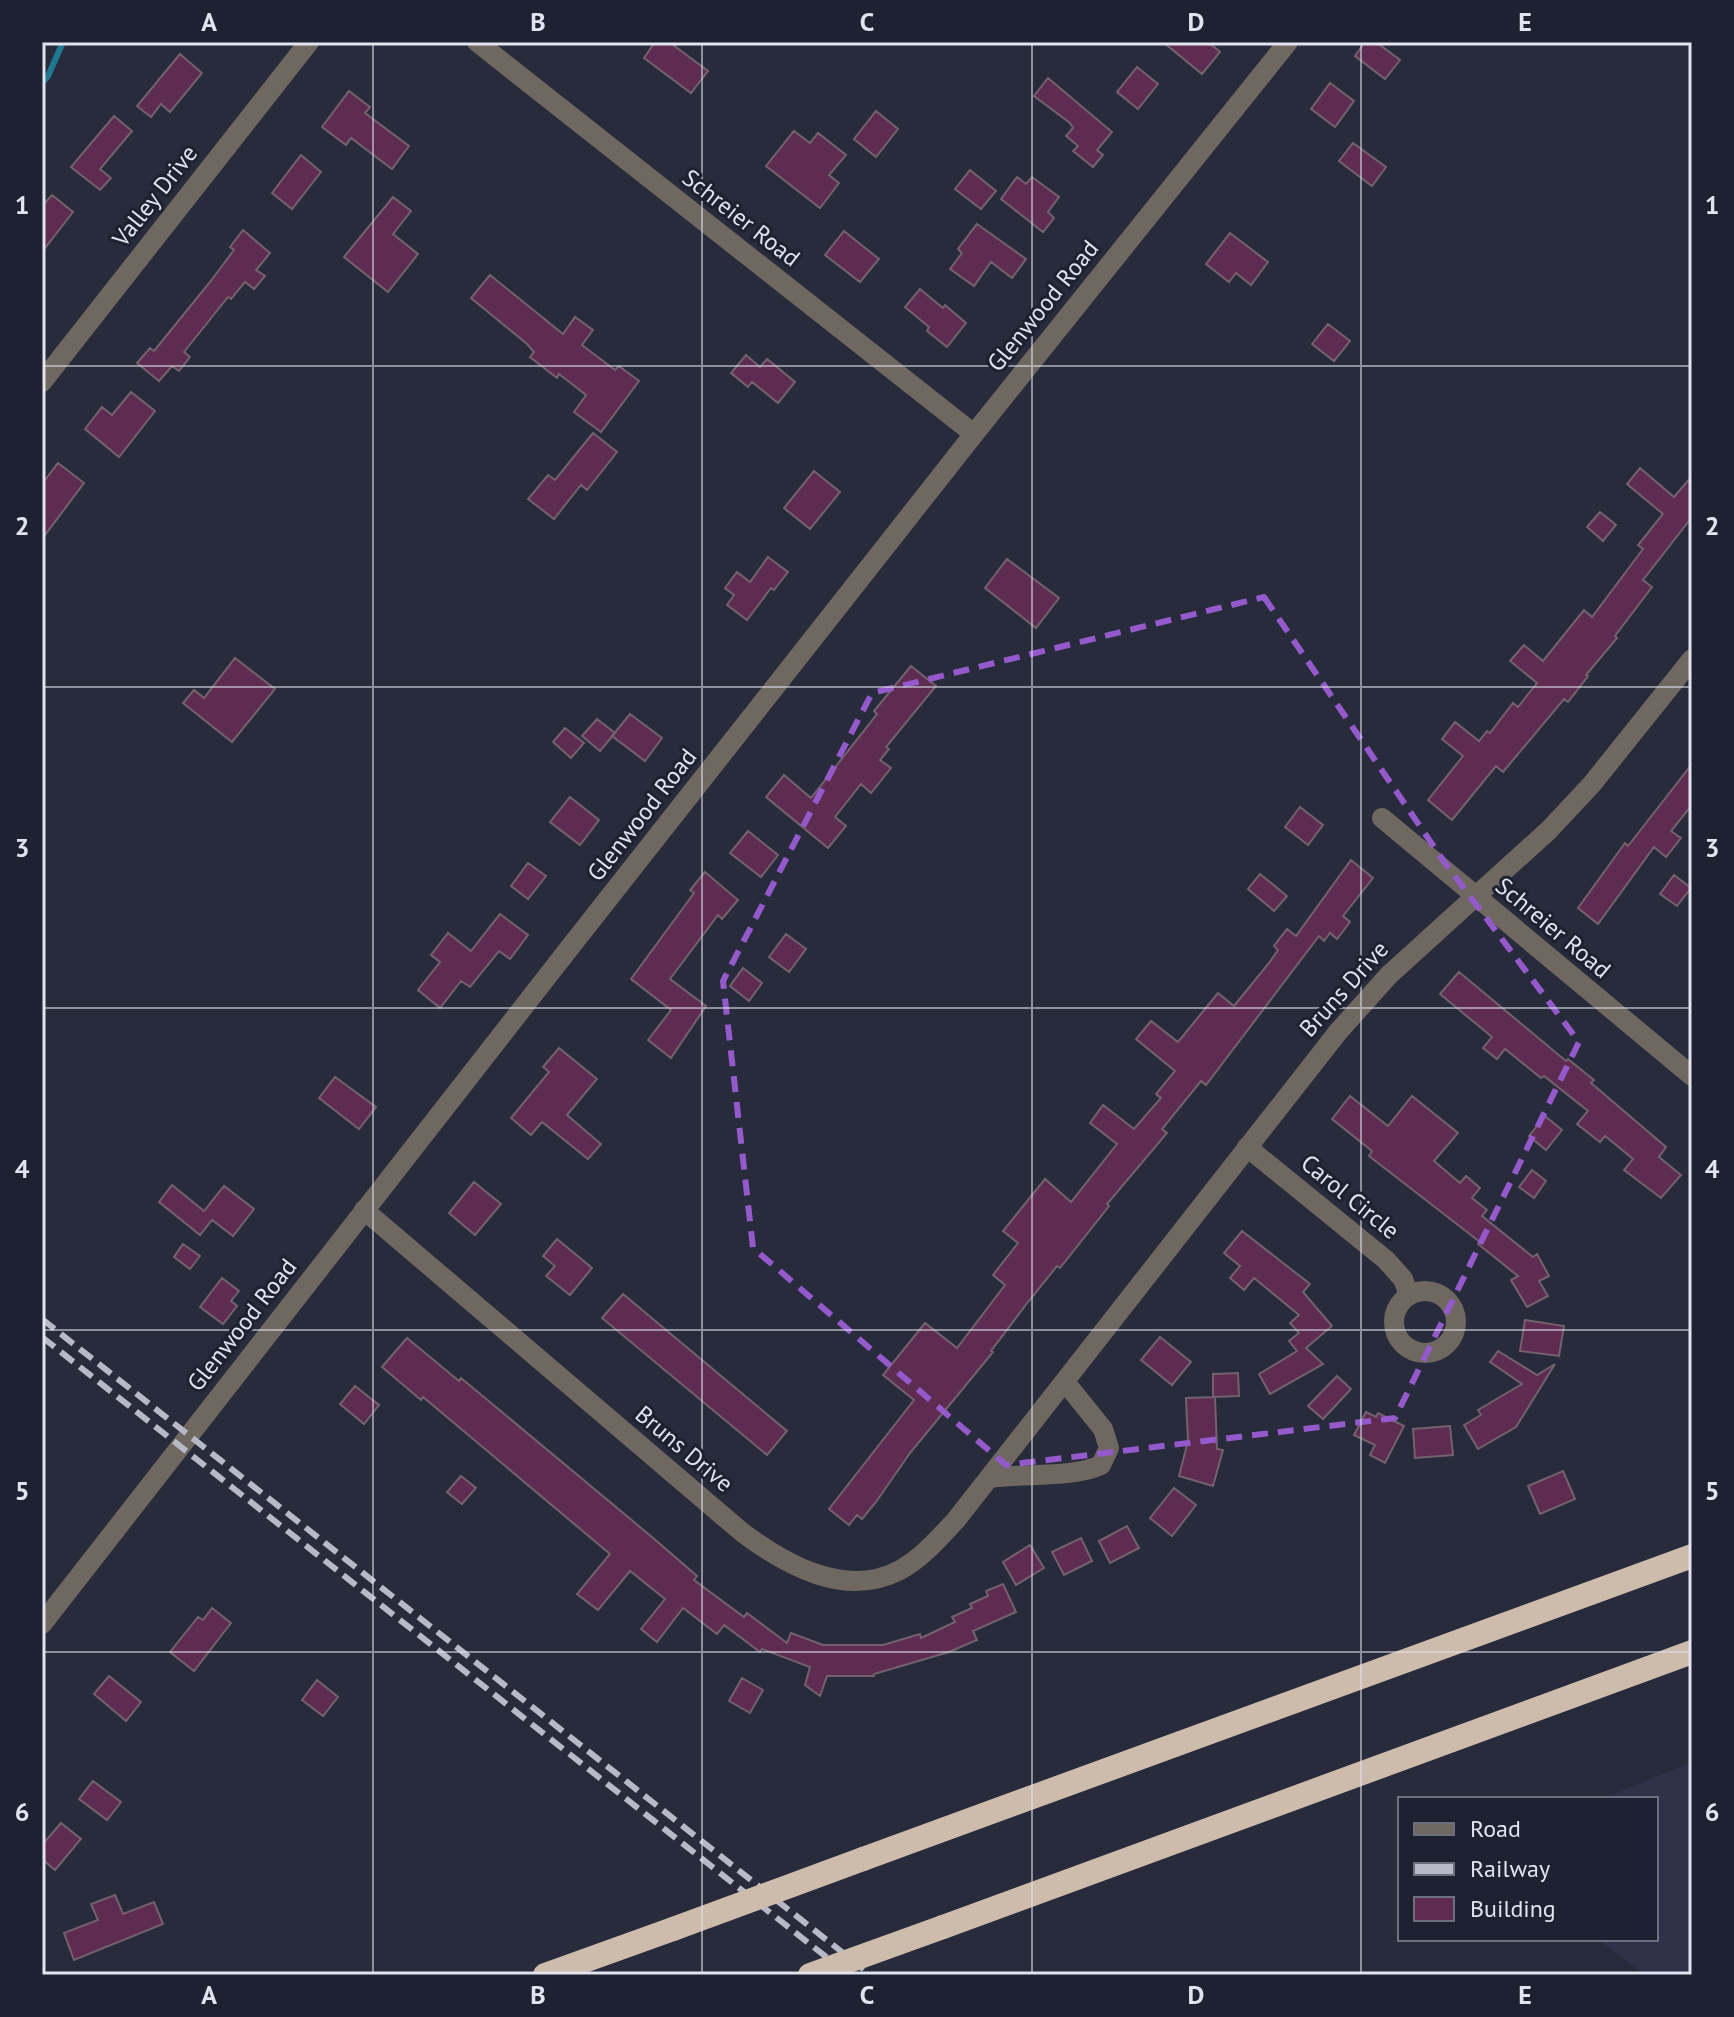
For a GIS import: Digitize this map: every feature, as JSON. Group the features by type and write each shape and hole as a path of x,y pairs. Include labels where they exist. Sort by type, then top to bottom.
{"highway":[{"path":"545,1975 1692,1556"},
{"path":"810,1975 1692,1652"}],"street":[{"name":"Valley Drive","path":"42,382 309,42"},
{"name":"Schreier Road","path":"477,42 974,434"},
{"name":"Glenwood Road","path":"42,1624 974,434 1288,42"},
{"name":"Bruns Drive","path":"364,1210 743,1533 769,1551 796,1566 841,1579 874,1579 897,1571 935,1542 990,1478 1338,1032 1389,975 1549,830 1592,784 1692,659"},
{"name":"Schreier Road","path":"1382,818 1692,1076"},
{"name":"Carol Circle","path":"1247,1147 1386,1260 1403,1279 1409,1295"},
{"path":"990,1478 1018,1473 1086,1472 1101,1465 1109,1448 1103,1429 1065,1382"}],"highlighted area":[{"path":"1264,597 1445,863 1579,1042 1395,1418 1006,1465 753,1248 723,981 872,693"}],"shaded area":[{"path":"1692,1762 1692,1975 1644,1975 1601,1941 1658,1941 1658,1797 1607,1797"}],"building":[{"path":"655,42 669,42 708,71 691,93 644,58"},
{"path":"1163,42 1208,42 1220,52 1202,74"},
{"path":"1365,42 1376,42 1400,60 1385,79 1355,56"},
{"path":"180,54 202,73 170,112 161,104 151,117 137,106"},
{"path":"1137,67 1158,84 1138,109 1117,92"},
{"path":"1048,78 1112,132 1097,150 1103,155 1093,167 1073,151 1078,146 1066,136 1073,128 1070,123 1034,96"},
{"path":"1330,83 1354,101 1335,127 1311,109"},
{"path":"349,91 370,107 365,113 409,146 392,169 351,138 346,145 322,127"},
{"path":"876,111 898,129 876,157 854,139"},
{"path":"114,116 132,131 100,169 111,178 100,190 71,167"},
{"path":"794,131 810,143 818,133 846,155 829,175 839,183 820,208 766,166"},
{"path":"1353,143 1386,167 1372,186 1339,161"},
{"path":"301,155 321,172 292,209 272,193"},
{"path":"970,170 996,191 981,209 955,189"},
{"path":"1017,177 1026,184 1032,177 1059,197 1048,212 1054,218 1043,232 1001,199"},
{"path":"52,195 73,212 42,252 42,206"},
{"path":"393,197 411,211 393,234 418,254 388,292 344,257"},
{"path":"977,224 1026,259 1012,278 991,262 974,286 950,269 962,253 958,249"},
{"path":"243,230 270,253 256,270 265,276 254,289 245,282 231,299 228,297 184,352 190,357 179,371 172,366 159,381 137,363 150,348 154,351 210,282 234,250 230,247"},
{"path":"844,231 879,259 860,282 825,255"},
{"path":"1230,233 1268,262 1251,285 1236,273 1229,282 1206,264"},
{"path":"490,275 563,334 575,317 593,330 582,345 615,370 619,366 639,381 601,432 574,412 586,395 530,357 534,352 527,344 471,298"},
{"path":"920,289 966,323 947,347 905,307"},
{"path":"1328,324 1350,341 1334,361 1312,344"},
{"path":"746,355 760,367 767,359 795,382 778,403 752,382 748,387 731,373"},
{"path":"131,392 155,411 119,457 85,429 102,407 112,415"},
{"path":"593,433 617,452 587,490 581,485 554,519 528,499 548,475 555,480"},
{"path":"58,463 84,483 42,539 42,484"},
{"path":"1640,468 1674,497 1692,476 1692,517 1643,580 1652,587 1568,702 1564,699 1503,772 1496,766 1452,820 1428,800 1463,756 1442,739 1455,722 1479,741 1487,731 1490,733 1513,703 1518,707 1537,683 1510,661 1524,645 1543,661 1584,610 1592,617 1643,549 1638,545 1663,514 1627,484"},
{"path":"814,471 840,492 810,529 784,508"},
{"path":"1600,512 1616,525 1603,541 1587,527"},
{"path":"768,557 788,572 774,590 771,588 747,620 727,605 734,595 725,588 737,572 750,582"},
{"path":"1007,559 1059,598 1036,628 985,588"},
{"path":"235,658 275,689 232,742 183,703 194,690 204,698"},
{"path":"911,666 936,686 886,747 889,749 880,760 891,768 871,793 861,784 835,817 846,826 828,848 766,797 784,775 811,798"},
{"path":"630,714 662,738 645,761 612,736"},
{"path":"597,719 615,733 600,751 582,736"},
{"path":"565,728 584,743 571,758 553,742"},
{"path":"1692,764 1692,805 1671,831 1681,838 1666,857 1654,847 1598,924 1578,908 1625,843 1628,846"},
{"path":"570,797 599,820 580,845 550,822"},
{"path":"1300,807 1323,825 1308,845 1285,827"},
{"path":"748,831 778,855 761,877 730,853"},
{"path":"1351,860 1373,878 1343,916 1350,922 1337,939 1330,933 1324,941 1319,936 1206,1085 1201,1081 1162,1129 1167,1133 1107,1204 1109,1206 1060,1268 1057,1266 1028,1302 993,1352 910,1453 876,1502 862,1519 857,1515 849,1525 829,1509 914,1400 883,1375 925,1323 957,1348 1005,1285 993,1275 1018,1243 1003,1231 1045,1179 1071,1202 1117,1144 1090,1123 1103,1105 1134,1129 1161,1098 1156,1094 1175,1071 1136,1039 1151,1021 1178,1042 1218,993 1234,1006 1278,950 1274,946 1287,929 1296,936"},
{"path":"528,863 546,876 528,899 511,886"},
{"path":"705,872 738,900 722,919 718,915 670,979 706,1006 671,1058 648,1040 671,1010 631,979 694,893 690,890"},
{"path":"1260,874 1287,896 1274,911 1248,889"},
{"path":"1674,875 1691,888 1677,906 1660,894"},
{"path":"500,914 528,935 510,959 499,951 470,987 461,981 440,1008 418,990 440,962 431,955 448,933 471,951"},
{"path":"786,934 806,949 789,972 769,957"},
{"path":"743,968 762,983 749,1001 730,986"},
{"path":"1459,972 1566,1061 1568,1059 1594,1080 1591,1083 1666,1147 1659,1157 1681,1175 1661,1198 1624,1170 1633,1159 1605,1136 1600,1142 1577,1124 1588,1111 1505,1049 1497,1059 1483,1048 1492,1037 1440,994"},
{"path":"559,1048 597,1079 567,1115 601,1144 588,1159 542,1122 531,1135 511,1118 549,1072 543,1067"},
{"path":"335,1077 376,1107 359,1129 319,1098"},
{"path":"1350,1096 1388,1126 1412,1096 1458,1133 1434,1161 1460,1183 1466,1176 1480,1188 1472,1198 1487,1210 1482,1216 1533,1257 1537,1254 1549,1276 1539,1281 1548,1296 1527,1307 1511,1280 1518,1276 1478,1244 1480,1242 1369,1156 1372,1151 1332,1119"},
{"path":"1545,1116 1562,1130 1546,1150 1529,1136"},
{"path":"1532,1170 1546,1181 1534,1198 1519,1187"},
{"path":"474,1182 501,1204 475,1235 449,1213"},
{"path":"172,1185 204,1211 224,1186 254,1209 233,1236 212,1220 200,1235 159,1202"},
{"path":"1242,1231 1310,1284 1303,1292 1332,1326 1306,1348 1323,1364 1270,1394 1259,1374 1297,1351 1289,1341 1299,1333 1290,1323 1299,1315 1254,1278 1244,1290 1230,1278 1240,1266 1224,1253"},
{"path":"557,1239 592,1268 570,1295 546,1276 555,1266 543,1256"},
{"path":"183,1244 200,1256 190,1269 174,1257"},
{"path":"222,1278 239,1291 231,1301 237,1306 223,1324 200,1307"},
{"path":"623,1294 787,1431 767,1455 602,1318"},
{"path":"1525,1320 1564,1326 1559,1356 1520,1351"},
{"path":"1160,1337 1191,1362 1172,1385 1141,1360"},
{"path":"407,1338 459,1381 461,1378 652,1537 697,1576 694,1580 744,1617 747,1613 787,1643 791,1633 823,1645 883,1645 920,1634 921,1638 955,1622 952,1617 988,1596 986,1591 1003,1584 1016,1612 973,1631 977,1640 949,1652 874,1676 827,1676 820,1696 805,1685 810,1667 762,1649 760,1652 724,1625 717,1634 683,1608 657,1642 641,1629 665,1599 630,1571 598,1610 577,1594 610,1554 423,1397 421,1400 382,1367"},
{"path":"1498,1351 1537,1375 1555,1364 1516,1427 1478,1449 1464,1425 1481,1415 1478,1410 1522,1384 1490,1362"},
{"path":"1238,1373 1239,1396 1213,1397 1213,1374"},
{"path":"1337,1376 1351,1389 1323,1419 1308,1406"},
{"path":"355,1386 379,1405 364,1424 340,1404"},
{"path":"1215,1397 1217,1449 1223,1450 1213,1486 1179,1476 1188,1441 1186,1398"},
{"path":"1366,1412 1376,1417 1378,1413 1404,1426 1385,1463 1370,1455 1375,1445 1354,1435"},
{"path":"1450,1426 1453,1455 1415,1458 1413,1429"},
{"path":"1563,1471 1575,1499 1540,1514 1528,1486"},
{"path":"461,1476 476,1488 462,1504 447,1492"},
{"path":"1174,1488 1196,1505 1172,1536 1150,1518"},
{"path":"1127,1526 1139,1548 1110,1563 1099,1541"},
{"path":"1081,1538 1092,1561 1064,1575 1052,1552"},
{"path":"1030,1545 1044,1568 1016,1585 1003,1562"},
{"path":"212,1608 231,1623 194,1671 170,1652 198,1617 203,1620"},
{"path":"109,1676 141,1702 126,1721 94,1694"},
{"path":"742,1678 763,1690 750,1713 729,1701"},
{"path":"317,1680 338,1697 323,1716 302,1700"},
{"path":"93,1781 121,1802 107,1820 79,1799"},
{"path":"61,1823 81,1839 55,1870 42,1859 42,1845"},
{"path":"115,1895 123,1914 154,1902 163,1924 74,1960 64,1933 98,1920 91,1904"}],"waterway":[{"path":"42,83 63,42"}],"railway":[{"path":"42,1319 871,1975"},
{"path":"42,1337 849,1975"}]}
